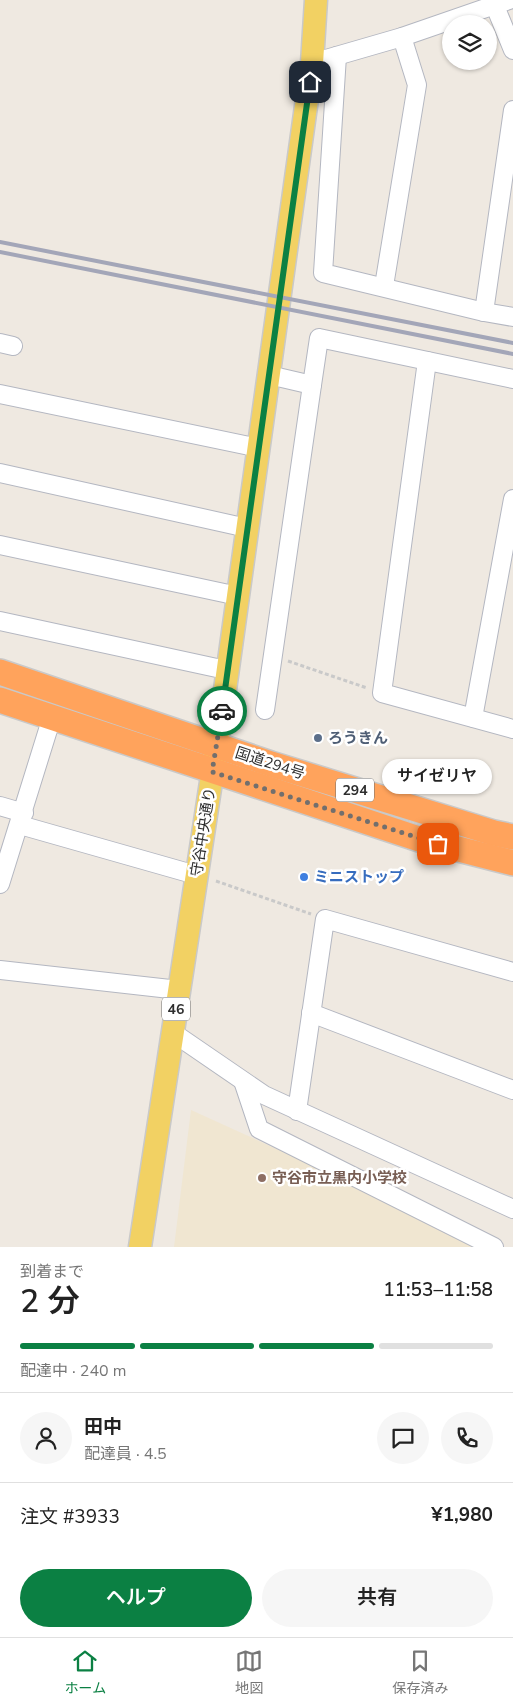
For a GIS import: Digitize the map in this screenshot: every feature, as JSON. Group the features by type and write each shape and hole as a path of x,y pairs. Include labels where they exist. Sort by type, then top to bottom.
{"highway":[{"name":"国道294号","path":"0,672 216,746 494,833 513,837"},
{"name":"国道294号","path":"0,700 212,772 419,839 513,863"}],"main road":[{"name":"守谷中央通り","path":"140,1247 248,528 312,63 316,0"}],"street":[{"path":"312,63 402,37 502,3 513,50"},
{"path":"384,286 417,85 402,37"},
{"path":"337,56 323,273 384,286 484,312 513,317"},
{"path":"484,312 513,110"},
{"path":"265,710 319,338 513,379"},
{"path":"427,361 382,693 513,729"},
{"path":"269,375 312,385"},
{"path":"0,394 259,448"},
{"path":"0,474 248,528"},
{"path":"473,718 513,499"},
{"path":"0,545 238,596"},
{"path":"0,621 226,670"},
{"path":"0,884 22,819 52,717"},
{"path":"0,806 22,819 196,875"},
{"path":"296,1111 325,919 513,972"},
{"path":"0,970 179,990"},
{"path":"310,1013 513,1090"},
{"path":"172,1032 264,1095 513,1209"},
{"path":"243,1081 260,1130 494,1247"}],"path":[{"path":"273,656 382,693"},
{"path":"196,875 325,919"}],"shaded area":[{"name":"守谷市立黒内小学校","path":"191,1110 492,1247 174,1247"}],"railway":[{"path":"0,242 513,343"},
{"path":"0,252 513,354"}],"way so far":[{"path":"222,711 212,772 438,844"}],"place":[{"name":"ろうきん","path":"318,738"},
{"name":"サイゼリヤ","path":"438,844"},
{"name":"ミニストップ","path":"304,877"},
{"name":"守谷市立黒内小学校","path":"262,1178"}],"route":[{"path":"222,711 226,670 310,82"}]}
